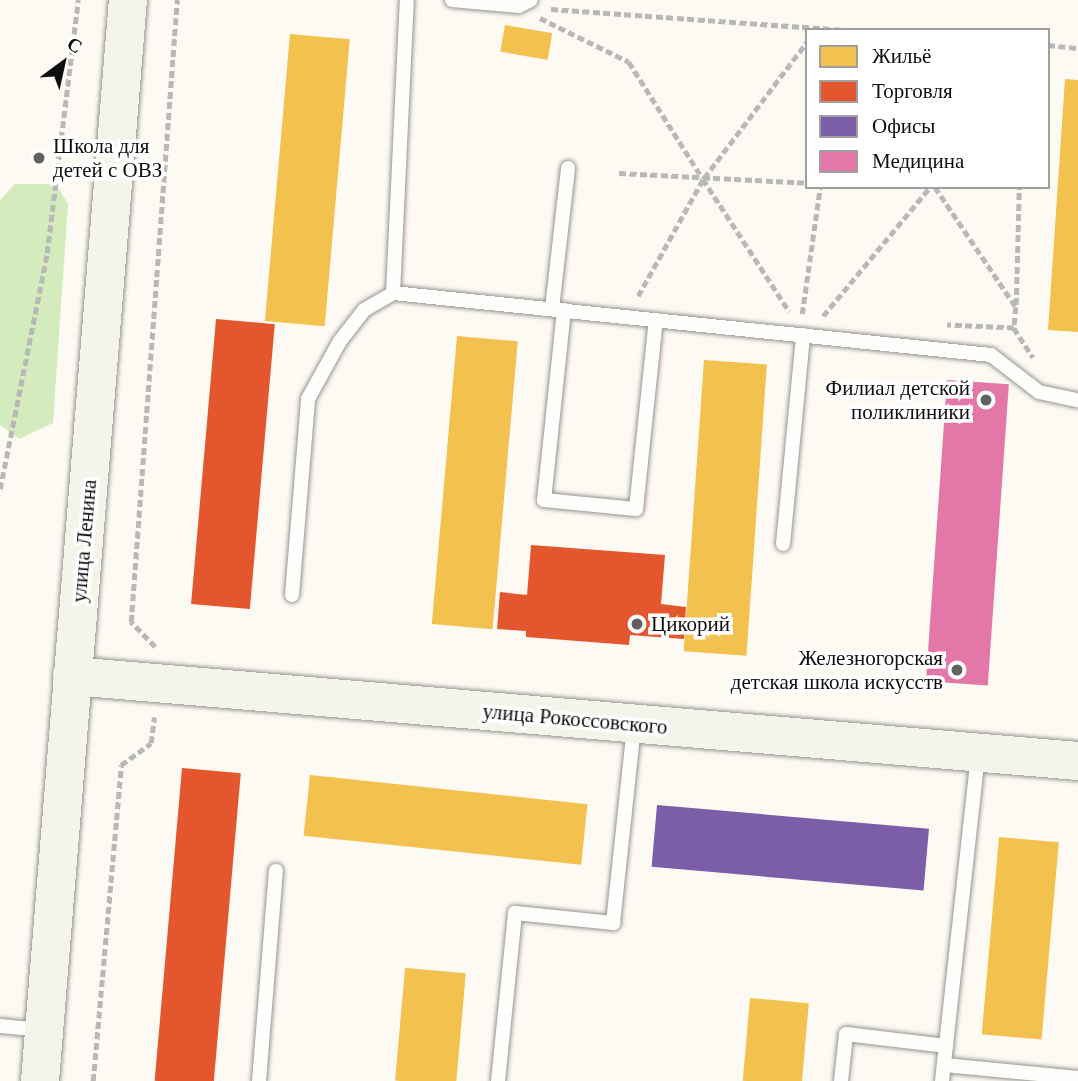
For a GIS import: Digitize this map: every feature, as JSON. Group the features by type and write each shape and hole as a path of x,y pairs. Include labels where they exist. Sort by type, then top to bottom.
{"main road":[{"name":"улица Ленина","path":"40,1081 128,0"},
{"name":"улица Рокоссовского","path":"72,676 1078,761"}],"lane":[{"path":"393,293 407,0"},
{"path":"452,0 521,4"},
{"path":"568,168 544,499 636,509 656,320"},
{"path":"292,596 308,399 340,341 364,310 393,293 991,355 1039,392 1078,400"},
{"path":"783,544 803,335"},
{"path":"498,1081 515,913 613,923 634,724"},
{"path":"942,1081 978,753"},
{"path":"259,1081 276,871"},
{"path":"0,1026 44,1030"},
{"path":"841,1081 846,1034 946,1046"},
{"path":"944,1065 1078,1078"}],"path":[{"path":"0,489 47,253 78,0"},
{"path":"93,1081 121,765 151,743 158,685 159,651 131,622 177,0"},
{"path":"521,4 805,28"},
{"path":"521,4 628,62 794,317"},
{"path":"634,304 703,179 805,45"},
{"path":"1050,45 1078,48"},
{"path":"619,173 805,183"},
{"path":"801,318 820,189"},
{"path":"821,319 930,189"},
{"path":"933,189 1016,307"},
{"path":"994,327 1014,328 1019,189"}],"green space":[{"path":"15,184 56,184 68,204 53,423 19,439 0,425 0,200"}],"building: Жильё":[{"path":"505,25 552,33 548,60 500,52"},
{"path":"290,34 350,39 325,326 265,321"},
{"path":"1065,79 1078,80 1078,332 1048,330"},
{"path":"457,336 518,341 493,629 432,624"},
{"path":"704,360 767,364 746,656 684,651"},
{"path":"310,775 587,804 581,865 304,836"},
{"path":"999,837 1059,842 1042,1039 982,1034"},
{"path":"405,968 466,973 456,1081 395,1081"},
{"path":"750,998 809,1003 802,1081 743,1081"}],"building: Торговля":[{"path":"216,319 275,324 250,609 191,604"},
{"path":"531,545 665,555 661,604 686,607 684,639 630,635 629,645 526,637 526,631 497,629 500,592 527,595"},
{"path":"182,768 241,773 214,1081 155,1081"}],"building: Офисы":[{"path":"657,805 929,829 924,891 652,867"}],"building: Медицина":[{"path":"947,380 1009,384 988,686 926,681"}],"place":[{"name":"Школа для детей с ОВЗ","path":"39,158"},
{"name":"Филиал детской поликлиники","path":"986,400"},
{"name":"Цикорий","path":"637,624"},
{"name":"Железногорская детская школа искусств","path":"957,670"}]}
